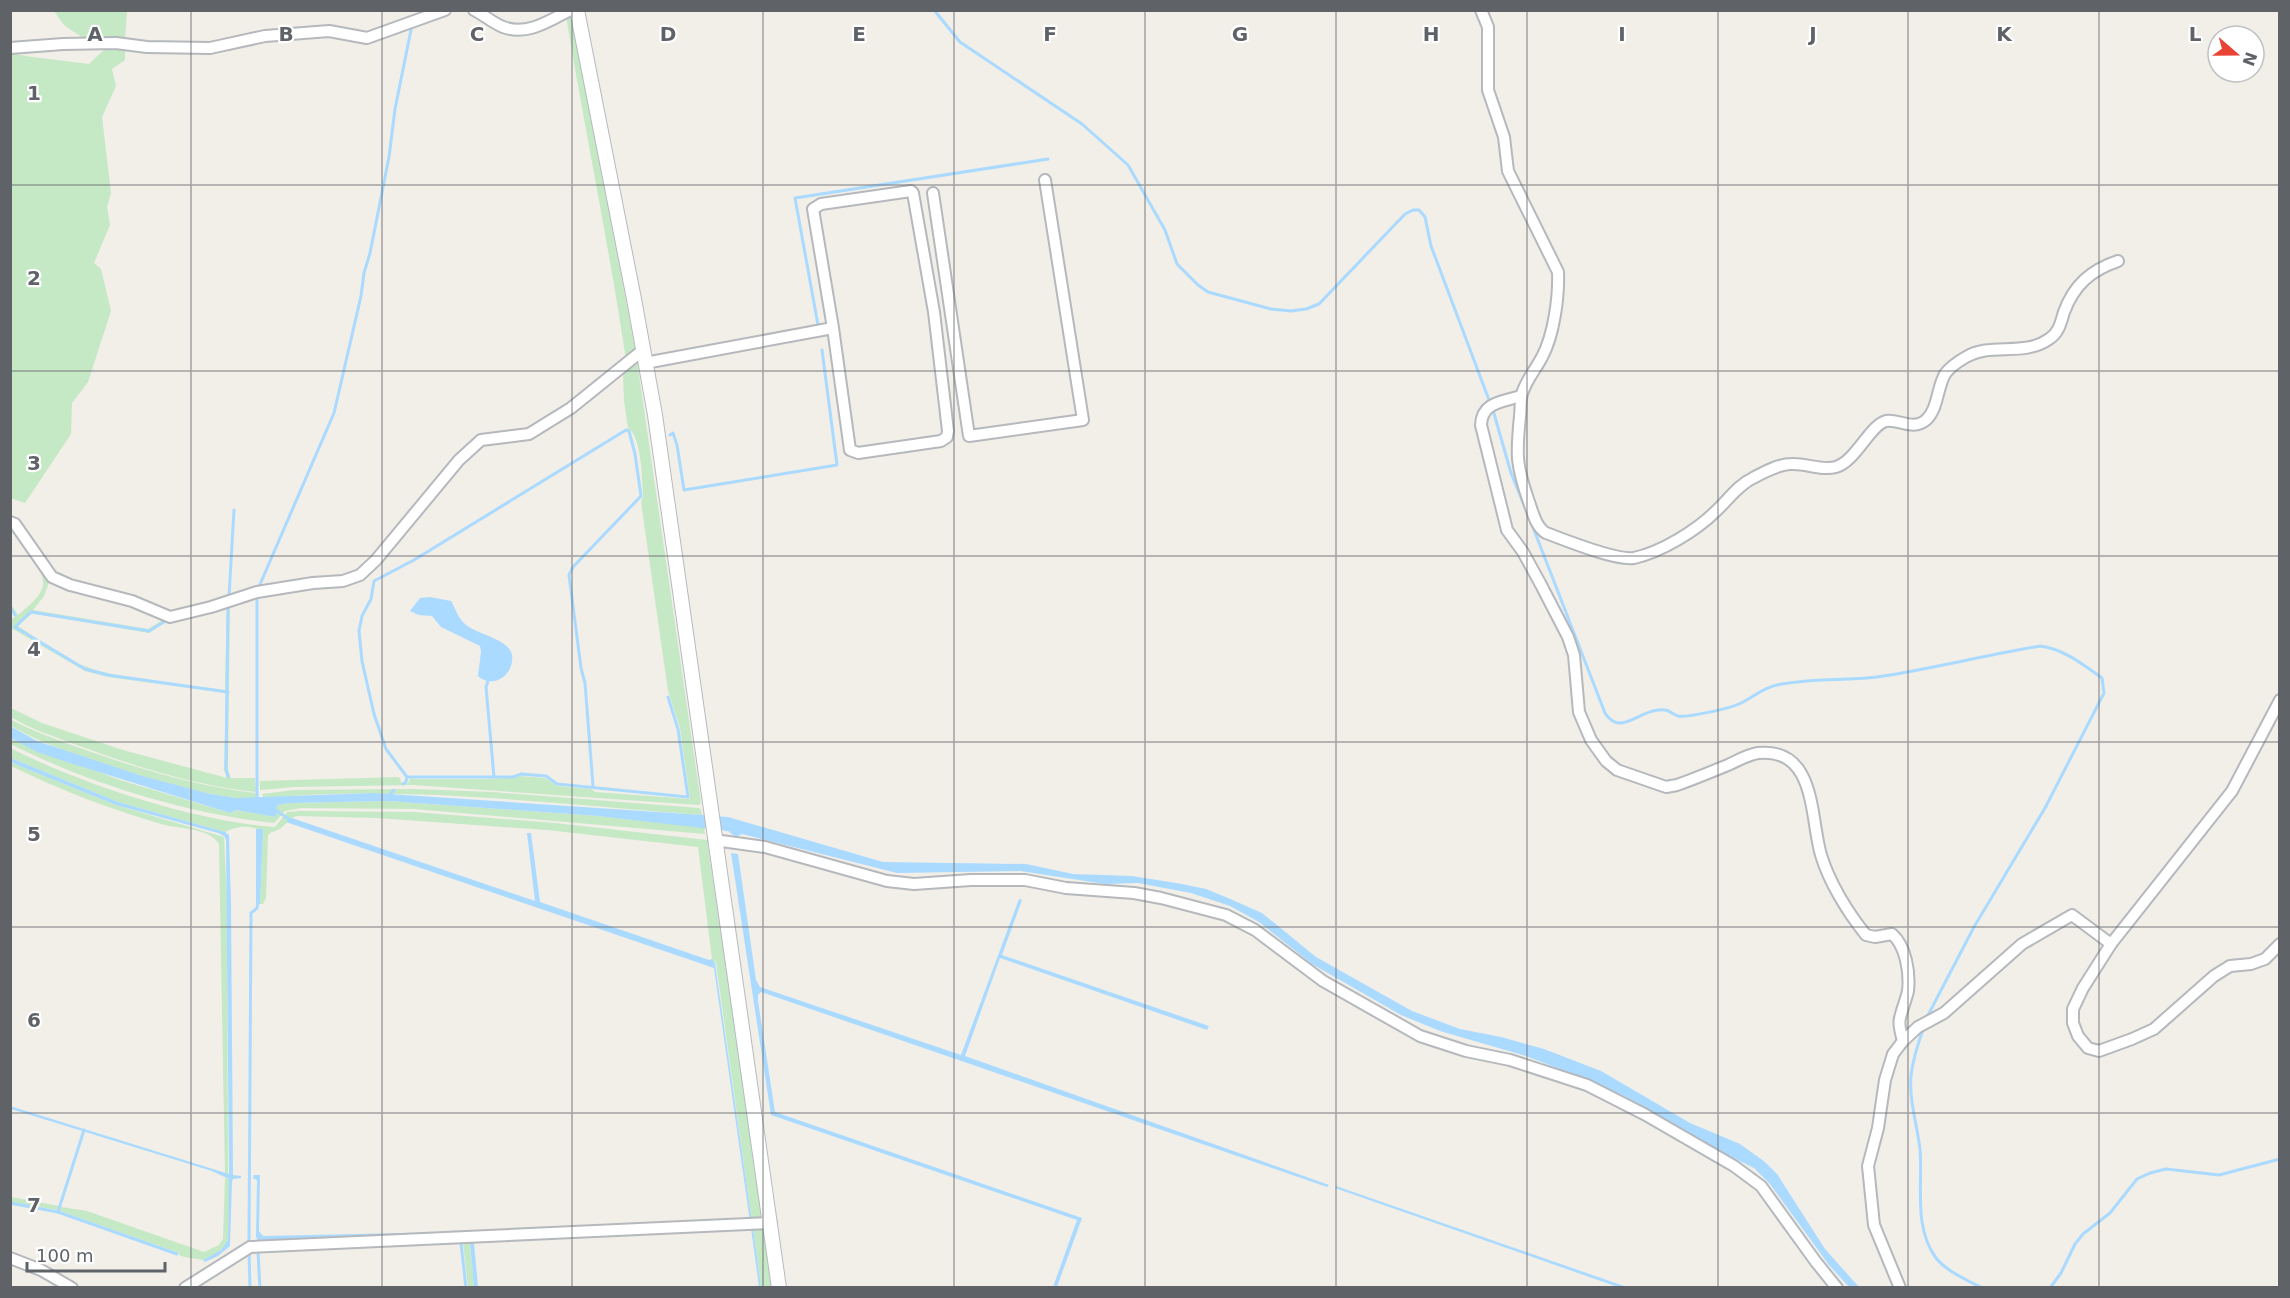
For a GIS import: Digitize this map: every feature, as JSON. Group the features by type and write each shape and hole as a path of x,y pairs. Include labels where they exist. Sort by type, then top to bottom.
{"main road":[{"path":"577,10 655,415 779,1287"}],"street":[{"path":"10,48 116,43 147,47 210,48 265,36 329,31 367,39 445,10"},
{"path":"474,10 502,27 529,30 570,10"},
{"path":"1481,10 1488,27 1488,90 1504,137 1508,171 1557,272 1558,288 1549,339 1543,356 1521,396 1517,464 1540,530 1614,556 1632,558 1678,539 1704,523 1750,478 1790,464 1828,468 1838,466 1854,454 1876,427 1887,421 1906,425 1924,421 1930,414 1945,373 1969,355 1985,351 2022,350 2038,346 2051,338 2058,331 2068,303 2083,279 2104,266 2118,261"},
{"path":"933,193 969,436 1083,420 1045,180"},
{"path":"911,191 918,225 934,312 947,437 942,441 853,452 850,450 813,209 821,204 911,191"},
{"path":"918,225 938,223"},
{"path":"934,312 950,309"},
{"path":"10,522 15,524 52,577 70,585 132,601 170,617 257,592 313,583 343,581 360,575 376,560 459,460 481,440 529,434 644,357 833,328"},
{"path":"1521,396 1487,408 1482,414 1481,425 1507,530 1522,552 1571,646 1576,667 1579,712 1591,740 1606,761 1617,770 1665,787 1677,786 1746,756 1760,753 1785,757 1795,765 1803,778 1813,806 1816,837 1821,856 1835,886 1866,935 1875,937 1893,934 1899,939 1906,960 1908,976 1908,989 1899,1019 1903,1041"},
{"path":"944,401 963,397"},
{"path":"2280,700 2232,791 2111,944 2083,988 2073,1009 2073,1023 2078,1036 2088,1048 2099,1051 2154,1029 2214,976 2230,966 2251,964 2265,959 2280,944"},
{"path":"714,836 765,847 887,881 914,884 971,880 1025,880 1066,888 1161,898 1226,915 1255,930 1323,981 1420,1036 1466,1051 1510,1060 1587,1085 1644,1114 1734,1166 1761,1186 1837,1287"},
{"path":"1900,1287 1875,1225 1868,1166 1878,1128 1885,1080 1893,1054 1918,1027 1944,1012 2022,944 2072,915 2111,944"},
{"path":"185,1287 250,1247 771,1223"},
{"path":"10,1258 41,1270 72,1287"}],"green space":[{"path":"54,11 127,11 125,39 86,40 64,25"},
{"path":"569,14 573,16 635,349 626,360 566,16"},
{"path":"107,47 125,48 125,60 112,69 116,86 102,117 111,193 107,207 110,225 94,263 101,269 111,311 88,382 72,403 71,434 25,503 10,498 10,53 89,64"},
{"path":"637,361 701,803 699,805 413,785 294,787 260,790 260,781 399,777 402,784 408,783 410,779 493,779 520,776 545,778 557,786 591,789 595,792 690,799 680,728 668,691 641,502 643,496 639,449 633,433 628,428 624,401 623,373"},
{"path":"11,523 50,579 44,596 33,610 148,629 166,618 172,618 149,633 32,613 18,626 78,664 120,676 225,690 227,604 230,604 228,770 231,778 255,778 256,792 187,780 141,767 42,732 11,717 11,708 42,723 123,750 227,778 224,770 226,693 108,677 85,671 11,628 11,619 15,617 10,603 18,615 36,598 43,586 43,580 37,564 11,529"},
{"path":"10,719 50,737 118,761 187,781 256,793 256,798 234,798 212,794 108,766 30,736 11,726"},
{"path":"10,738 120,780 230,813 236,810 276,817 277,805 291,803 388,801 598,816 704,827 705,834 414,809 301,808 285,811 274,823 241,819 173,804 105,784 72,772 11,744"},
{"path":"10,748 105,788 175,809 243,823 275,827 287,812 301,811 414,812 555,823 707,840 763,1218 752,1222 716,963 712,959 698,847 547,830 377,818 296,816 268,835 266,898 263,904 260,904 263,832 259,829 244,827 225,832 118,802 11,758"},
{"path":"10,762 116,805 224,837 227,902 228,1175 225,1174 219,844 202,832 165,825 86,799 11,766"},
{"path":"414,789 492,792 699,808 702,815 538,801 427,795 318,795 264,798 262,794 294,790"},
{"path":"225,1178 230,1179 228,1240 221,1250 203,1260 180,1256 179,1253 60,1211 61,1207 87,1211 204,1252 219,1245 223,1239"},
{"path":"11,1197 60,1206 58,1210 11,1202"},
{"path":"753,1228 765,1228 773,1287 761,1287"},
{"path":"463,1243 470,1243 474,1287 468,1287"}],"water":[{"path":"430,597 451,601 466,625 500,641 510,650 512,662 507,674 496,681 484,680 478,676 480,646 441,627 432,616 419,615 410,611 420,598"},
{"path":"10,726 37,741 142,776 210,794 236,798 374,793 728,817 883,862 1026,864 1073,874 1132,876 1206,889 1262,913 1316,957 1412,1011 1460,1029 1544,1049 1601,1071 1690,1123 1740,1144 1777,1174 1825,1249 1859,1287 1849,1287 1829,1265 1770,1184 1754,1168 1701,1142 1626,1097 1596,1083 1526,1056 1440,1031 1401,1015 1312,964 1259,922 1230,906 1191,893 1138,883 1105,884 1020,871 897,873 742,834 736,837 728,831 598,816 388,801 277,805 276,817 236,810 230,813 37,752 11,738"},
{"path":"11,758 118,802 229,835 233,1175 241,1176 241,1178 233,1179 232,1182 230,1246 218,1256 205,1262 203,1260 221,1250 228,1240 229,1179 212,1171 11,1109 10,1106 229,1174 226,840 218,833 116,805 22,767 11,762"},
{"path":"292,818 535,901 527,833 531,833 540,902 709,960 712,959 715,963 752,1222 750,1222 714,968 286,822"},
{"path":"256,829 263,829 260,904 256,904"},
{"path":"731,853 738,854 756,980 760,987 961,1055 1019,899 1022,900 1002,955 1209,1026 1207,1030 1000,958 965,1056 1329,1185 1327,1187 761,992 758,995 775,1112 1082,1218 1057,1287 1053,1287 1077,1220 771,1115"},
{"path":"254,1175 260,1175 259,1231 263,1236 451,1232 454,1230 460,1232 454,1235 258,1240 256,1237 257,1180 253,1178"},
{"path":"1336,1186 1627,1287 1618,1287 1335,1188"},
{"path":"751,1228 753,1228 761,1287 759,1287"},
{"path":"471,1242 474,1243 478,1287 474,1287"}],"waterway":[{"path":"934,10 960,42 1082,124 1128,165 1165,230 1177,264 1208,292 1271,309 1291,311 1319,304 1405,214 1419,210 1425,217 1431,246 1489,400"},
{"path":"258,589 334,413 370,253 412,25"},
{"path":"818,325 795,198 1048,159"},
{"path":"670,435 673,433 677,445 684,490 837,465 822,350"},
{"path":"1493,410 1511,473 1526,510"},
{"path":"403,784 407,777 386,749 374,714 362,661 359,631 362,616 371,599 374,581 414,560 626,430 629,431 635,454 641,496 573,567 569,575 585,683 593,786"},
{"path":"229,596 234,510"},
{"path":"1529,517 1605,713 1611,720 1618,723 1657,710 1666,710 1683,716 1719,710 1741,703 1762,690 1777,685 1802,681 1877,677 2040,646 2065,654 2102,678 2104,693 2045,808 1974,927 1926,1019"},
{"path":"257,595 257,798"},
{"path":"228,604 226,769 228,777"},
{"path":"10,607 15,615"},
{"path":"167,620 149,631 31,612 15,627 85,669 108,675 228,692"},
{"path":"488,681 486,687 494,777"},
{"path":"408,777 513,777 521,774 546,776 557,784 688,797 678,729 668,697"},
{"path":"390,794 394,790"},
{"path":"274,809 290,820"},
{"path":"249,1243 251,913 257,908 258,902"},
{"path":"1924,1027 1914,1057 1911,1076 1912,1103 1920,1149 1920,1205 1924,1233 1940,1263 1982,1288"},
{"path":"84,1130 58,1212 177,1254"},
{"path":"2050,1288 2061,1273 2075,1244 2083,1234 2110,1213 2137,1179 2166,1169 2219,1175 2280,1159"},
{"path":"10,1203 58,1212"},
{"path":"461,1243 466,1288"},
{"path":"249,1251 250,1288"},
{"path":"258,1252 260,1288"}]}
